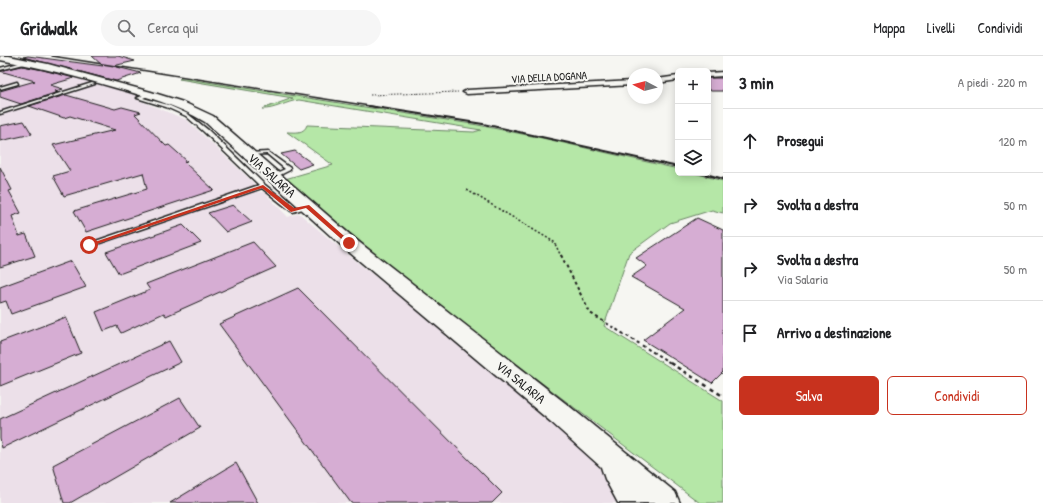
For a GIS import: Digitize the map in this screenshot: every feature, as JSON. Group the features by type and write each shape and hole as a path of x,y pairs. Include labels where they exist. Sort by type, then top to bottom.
{"main road":[{"name":"VIA SALARIA","path":"0,57 75,73 180,104 197,111 224,131 249,154 268,181 307,206 349,243 560,414 664,503"},
{"name":"VIA SALARIA","path":"596,446 621,477 634,503"}],"street":[{"path":"711,75 723,74"},
{"path":"663,80 675,78"},
{"name":"VIA DELLA DOGANA","path":"467,92 627,83"}],"lane":[{"path":"0,69 27,62"},
{"path":"0,88 17,83"},
{"path":"0,113 93,84"},
{"path":"148,95 139,98 167,106 187,115 268,181"},
{"path":"89,245 268,181"}],"path":[{"path":"370,95 467,92"},
{"path":"467,190 554,242 590,312 723,396"}],"shaded area":[{"path":"24,64 92,83 0,111 0,89 22,82 20,81 0,87 0,70"},
{"path":"98,84 139,96 134,98 187,120 257,186 85,243 87,248 251,192 264,192 288,217 299,213 541,411 606,474 624,503 0,503 0,115"}],"green space":[{"path":"182,78 478,125 675,168 675,176 705,176 723,181 723,213 712,210 670,223 629,253 604,326 723,401 723,503 700,503 410,283 285,179 333,165 287,132 304,130 307,125 474,132 481,130 299,100 262,109 293,98 179,79"}],"building":[{"path":"28,56 103,66 92,56 118,56 135,61 113,66 141,73 116,81 23,57"},
{"path":"22,66 74,78 50,85 63,89 55,91 58,92 21,104 0,97 0,91 35,81 0,71"},
{"path":"711,78 723,78 723,91 711,91"},
{"path":"66,95 115,109 122,107 141,112 135,114 166,146 169,145 187,161 184,162 214,190 86,232 74,211 147,189 143,173 64,196 53,176 70,171 53,145 115,130 70,116 64,118 29,106"},
{"path":"24,121 32,134 0,141 0,126"},
{"path":"295,151 313,164 299,169 281,154"},
{"path":"0,167 12,190 9,191 21,213 12,216 19,236 26,234 35,256 0,267"},
{"path":"233,205 252,222 226,232 208,213"},
{"path":"697,218 723,230 723,372 712,383 643,340 685,308 631,277 647,266 636,258"},
{"path":"183,225 201,243 119,274 106,252"},
{"path":"253,242 276,267 166,316 164,313 121,333 117,326 104,331 96,312 150,290 146,284"},
{"path":"71,261 86,287 11,314 6,301 0,303 0,287"},
{"path":"298,288 502,493 492,503 351,503 219,324"},
{"path":"66,317 81,353 0,386 0,342"},
{"path":"169,341 181,362 2,448 0,438 0,419"},
{"path":"180,398 200,428 70,503 64,503 53,465"},
{"path":"236,463 258,503 170,503"}],"railway":[{"path":"52,56 376,107"},
{"path":"369,106 483,124 675,166"},
{"path":"711,176 723,179"}],"route":[{"path":"89,245 263,186 293,210 307,206 349,243"}]}
